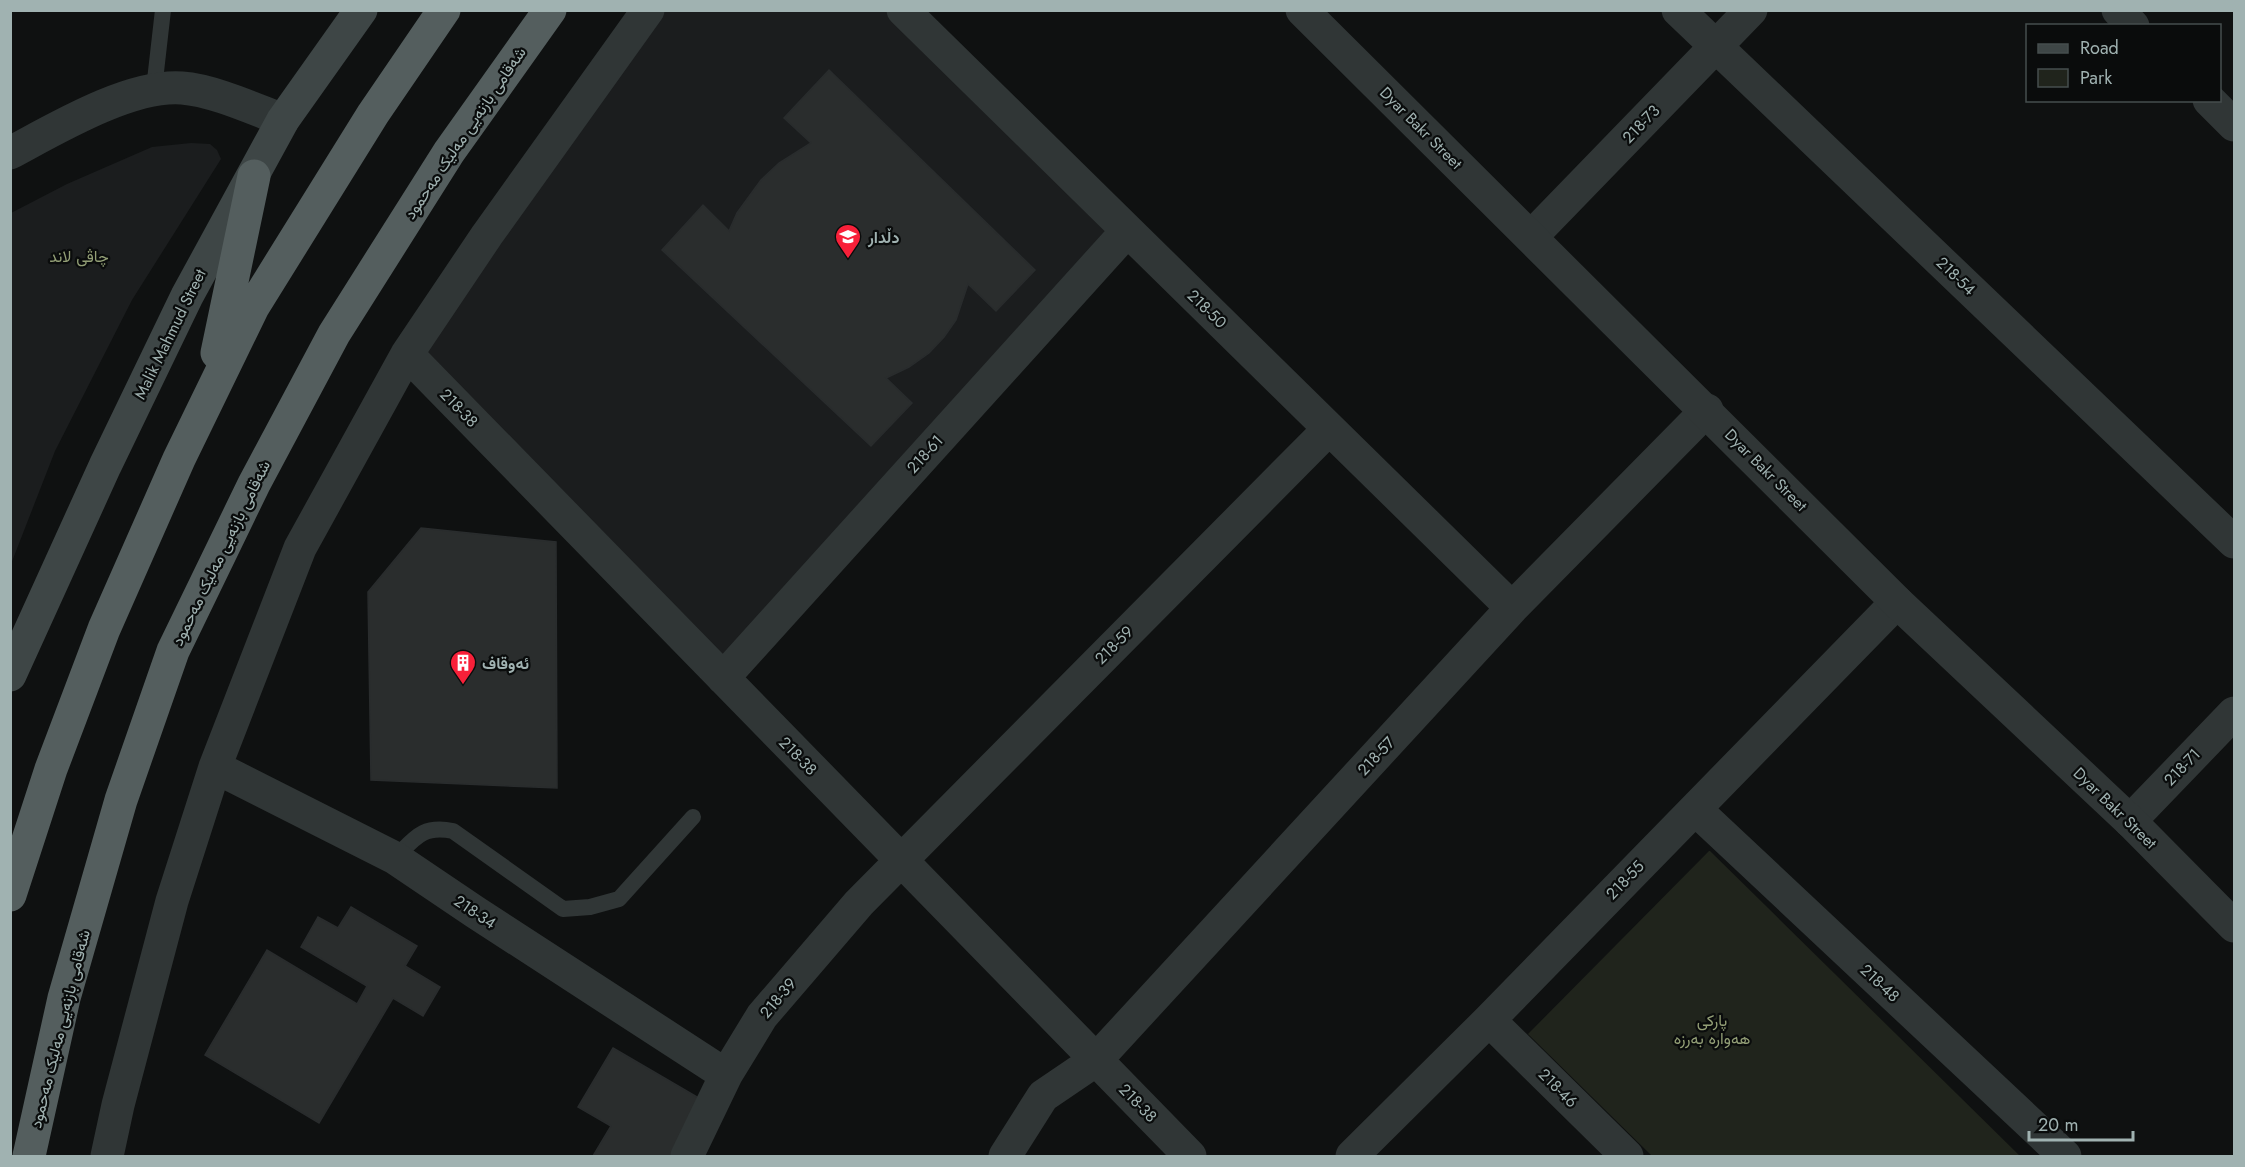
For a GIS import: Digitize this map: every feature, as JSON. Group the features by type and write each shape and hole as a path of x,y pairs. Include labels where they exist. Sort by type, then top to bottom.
{"highway":[{"path":"10,895 51,769 104,629 179,459 253,307 373,114 444,10"},
{"name":"شەقامی بازنەیی مەلیک مەحمود","path":"29,1156 64,998 121,800 173,651 254,484 334,334 449,152 550,10"},
{"path":"206,403 254,176"}],"main road":[{"name":"Malik Mahmud Street","path":"10,675 105,466 187,296 283,120 361,10"}],"street":[{"path":"107,1156 118,1105 172,901 215,766 300,548 406,354 494,225 648,10"},
{"name":"218-50","path":"903,10 1512,608"},
{"name":"Dyar Bakr Street","path":"1302,10 1707,410 1897,602 2130,821 2235,926"},
{"name":"218-54","path":"1678,10 2235,542"},
{"name":"218-73","path":"1531,237 1751,10"},
{"path":"2118,10 2131,24"},
{"path":"10,153 90,113 129,96 154,89 182,88 236,102 283,120"},
{"path":"2211,102 2235,125"},
{"name":"218-61","path":"723,678 1127,231"},
{"name":"218-38","path":"406,354 899,861 1190,1156"},
{"name":"218-57","path":"1005,1156 1043,1096 1096,1060 1512,608 1707,410"},
{"name":"218-59","path":"899,861 1329,429"},
{"name":"218-55","path":"1352,1156 1489,1020 1897,602"},
{"name":"218-71","path":"2130,821 2235,713"},
{"name":"218-34","path":"215,766 394,858 726,1075"},
{"name":"218-48","path":"1695,809 2065,1156"},
{"name":"218-39","path":"687,1156 726,1075 762,1016 859,903 899,861"},
{"name":"218-46","path":"1489,1020 1627,1156"},
{"path":"118,1105 130,1156"}],"lane":[{"path":"154,89 163,10"},
{"path":"394,858 420,834 438,828 453,831 563,909 590,907 619,899 693,817"}],"shaded area":[{"path":"648,11 903,11 1127,231 723,678 407,354"},
{"name":"چاڤی لاند","path":"191,143 210,144 217,150 221,159 132,300 55,451 11,564 11,213 67,184 152,147"}],"green space":[{"name":"پارکی هەوارە بەرزە","path":"1709,851 2020,1156 1652,1156 1528,1034"}],"building":[{"name":"دڵدار","path":"829,70 1035,270 996,311 968,284 956,320 944,337 929,353 909,367 886,378 912,403 871,446 662,250 703,205 729,231 737,213 761,180 779,163 811,143 784,118"},
{"name":"ئەوقاف","path":"421,528 556,542 557,788 371,780 368,592"},
{"path":"351,907 417,946 405,966 440,987 423,1016 393,998 319,1123 205,1055 267,950 357,1004 367,986 301,947 318,917 338,928"},
{"path":"613,1048 704,1101 672,1156 593,1156 611,1126 578,1107"}],"place":[{"name":"دڵدار","path":"848,260"},
{"name":"ئەوقاف","path":"463,686"}]}
